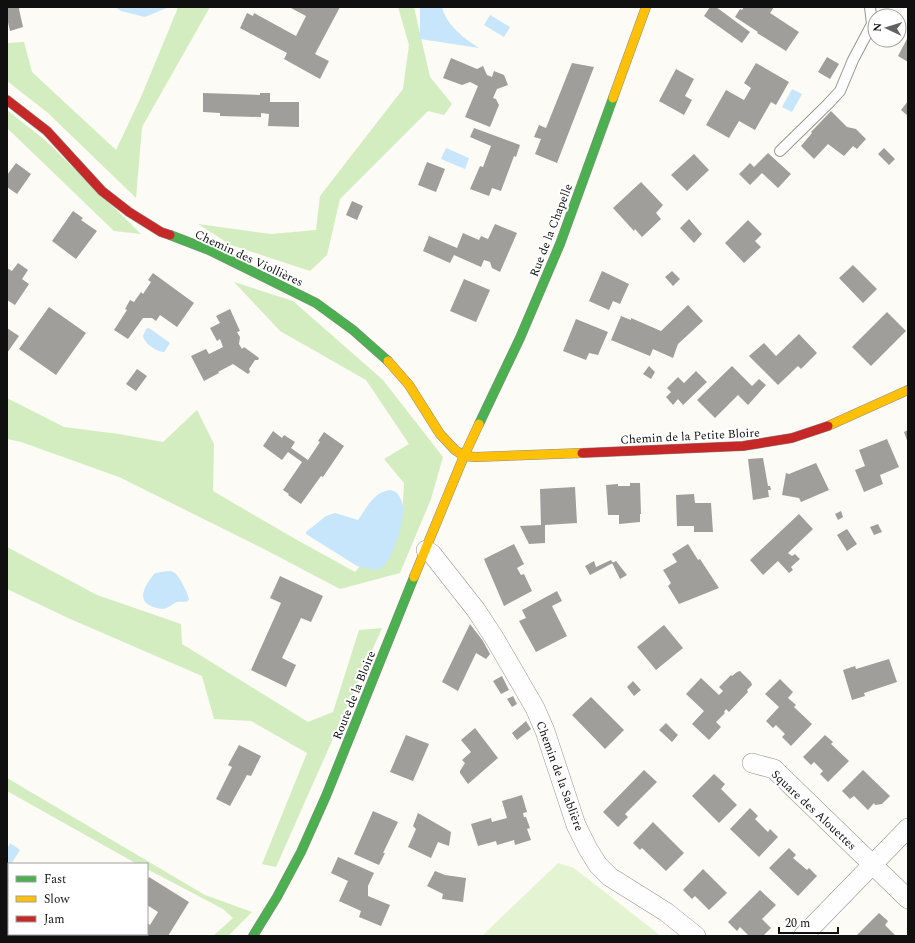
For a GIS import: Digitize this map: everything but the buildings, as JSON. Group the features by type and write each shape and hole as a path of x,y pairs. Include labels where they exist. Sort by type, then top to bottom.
{"street":[{"name":"Rue de la Chapelle","path":"464,456 520,338 560,244 646,7"},
{"name":"Chemin des Viollières","path":"7,100 47,131 102,191 129,212 161,232 209,250 316,303 353,330 389,362 409,385 440,434 455,450 464,456"},
{"name":"Chemin de la Petite Bloire","path":"464,456 476,458 743,446 768,443 816,430 866,410 908,390"},
{"name":"Route de la Bloire","path":"253,936 277,897 326,796 464,456"},
{"name":"Chemin de la Sablière","path":"426,550 432,554 445,569 476,610 495,639 535,708 545,731 576,825 598,865 610,878 666,912 696,936"},
{"name":"Square des Alouettes","path":"752,762 774,769 908,899"},
{"path":"803,936 908,828"}],"lane":[{"path":"780,151 840,91 852,60 872,24 870,7"}],"green space":[{"path":"177,7 210,7 142,127 136,198 48,113 7,81 7,43 24,42 32,72 116,150 141,97"},
{"path":"398,7 414,7 430,77 452,104 444,115 428,111 340,199 327,255 310,271 231,245 198,224 271,234 316,230 320,196 403,89 409,45"},
{"path":"7,110 45,140 141,234 114,231 7,128"},
{"path":"234,282 293,301 383,380 443,457 431,499 400,573 340,589 262,548 119,477 21,442 7,439 7,398 64,427 119,434 163,442 197,410 214,444 213,491 355,572 402,519 404,483 384,459 409,444 366,380 280,331"},
{"path":"7,547 97,595 181,624 182,644 308,722 333,712 359,630 382,628 276,867 262,864 307,753 251,721 214,719 202,676 68,618 7,589"},
{"path":"7,778 205,895 252,912 228,936 213,936 233,918 223,909 148,870 148,863 135,863 7,791"},
{"path":"558,863 574,868 661,936 482,936"}],"water":[{"path":"115,7 169,7 145,17 121,11"},
{"path":"420,7 442,7 447,20 456,30 479,48 420,39"},
{"path":"490,15 510,27 504,37 484,25"},
{"path":"792,89 802,94 792,112 782,107"},
{"path":"446,148 469,158 465,169 441,159"},
{"path":"149,328 170,343 164,352 151,347 144,339 143,336 146,329"},
{"path":"390,490 396,492 401,500 403,506 402,522 393,550 389,558 379,570 357,566 306,534 306,532 326,516 335,513 358,520 375,497 384,491"},
{"path":"168,571 177,575 186,590 189,600 185,602 177,602 163,609 151,606 144,600 143,595 146,586 155,573"},
{"path":"10,843 20,850 12,863 8,863 7,870 7,849"}],"traffic: fast":[{"path":"479,424 520,338 560,244 613,98"},
{"path":"170,235 209,250 316,303 353,330 388,361"},
{"path":"253,936 277,897 301,852 326,796 414,577"}],"traffic: slow":[{"path":"613,98 646,7"},
{"path":"388,361 409,385 440,434 455,450 464,456 476,457 582,453"},
{"path":"828,426 908,390"},
{"path":"414,577 464,456 479,424"}],"traffic: jam":[{"path":"7,100 47,131 102,191 129,212 161,232 170,235"},
{"path":"582,453 743,446 792,438 828,426"}]}
